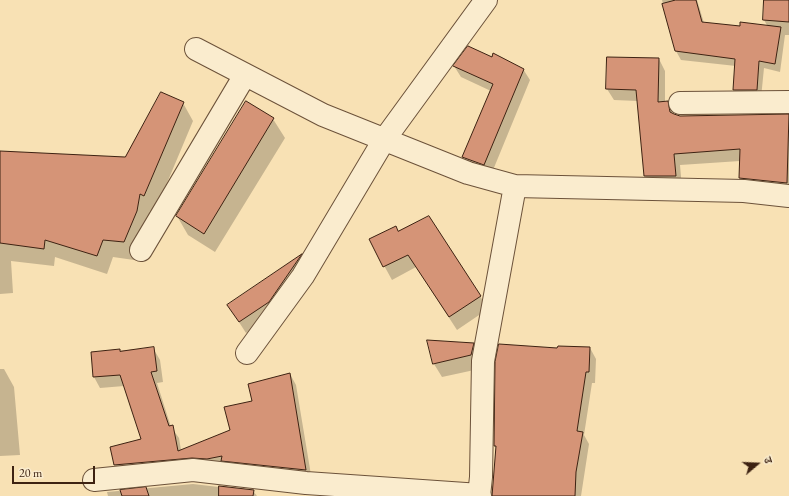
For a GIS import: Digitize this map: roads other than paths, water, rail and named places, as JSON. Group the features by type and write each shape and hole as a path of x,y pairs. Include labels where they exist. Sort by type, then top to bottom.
{"street":[{"path":"247,353 303,276 384,140 486,0"},
{"path":"196,49 323,115 468,173 515,186 744,191 789,196"},
{"path":"141,250 245,75"},
{"path":"680,103 789,102"},
{"path":"94,480 193,470 306,483 480,496 482,477 483,361 515,186"}]}
